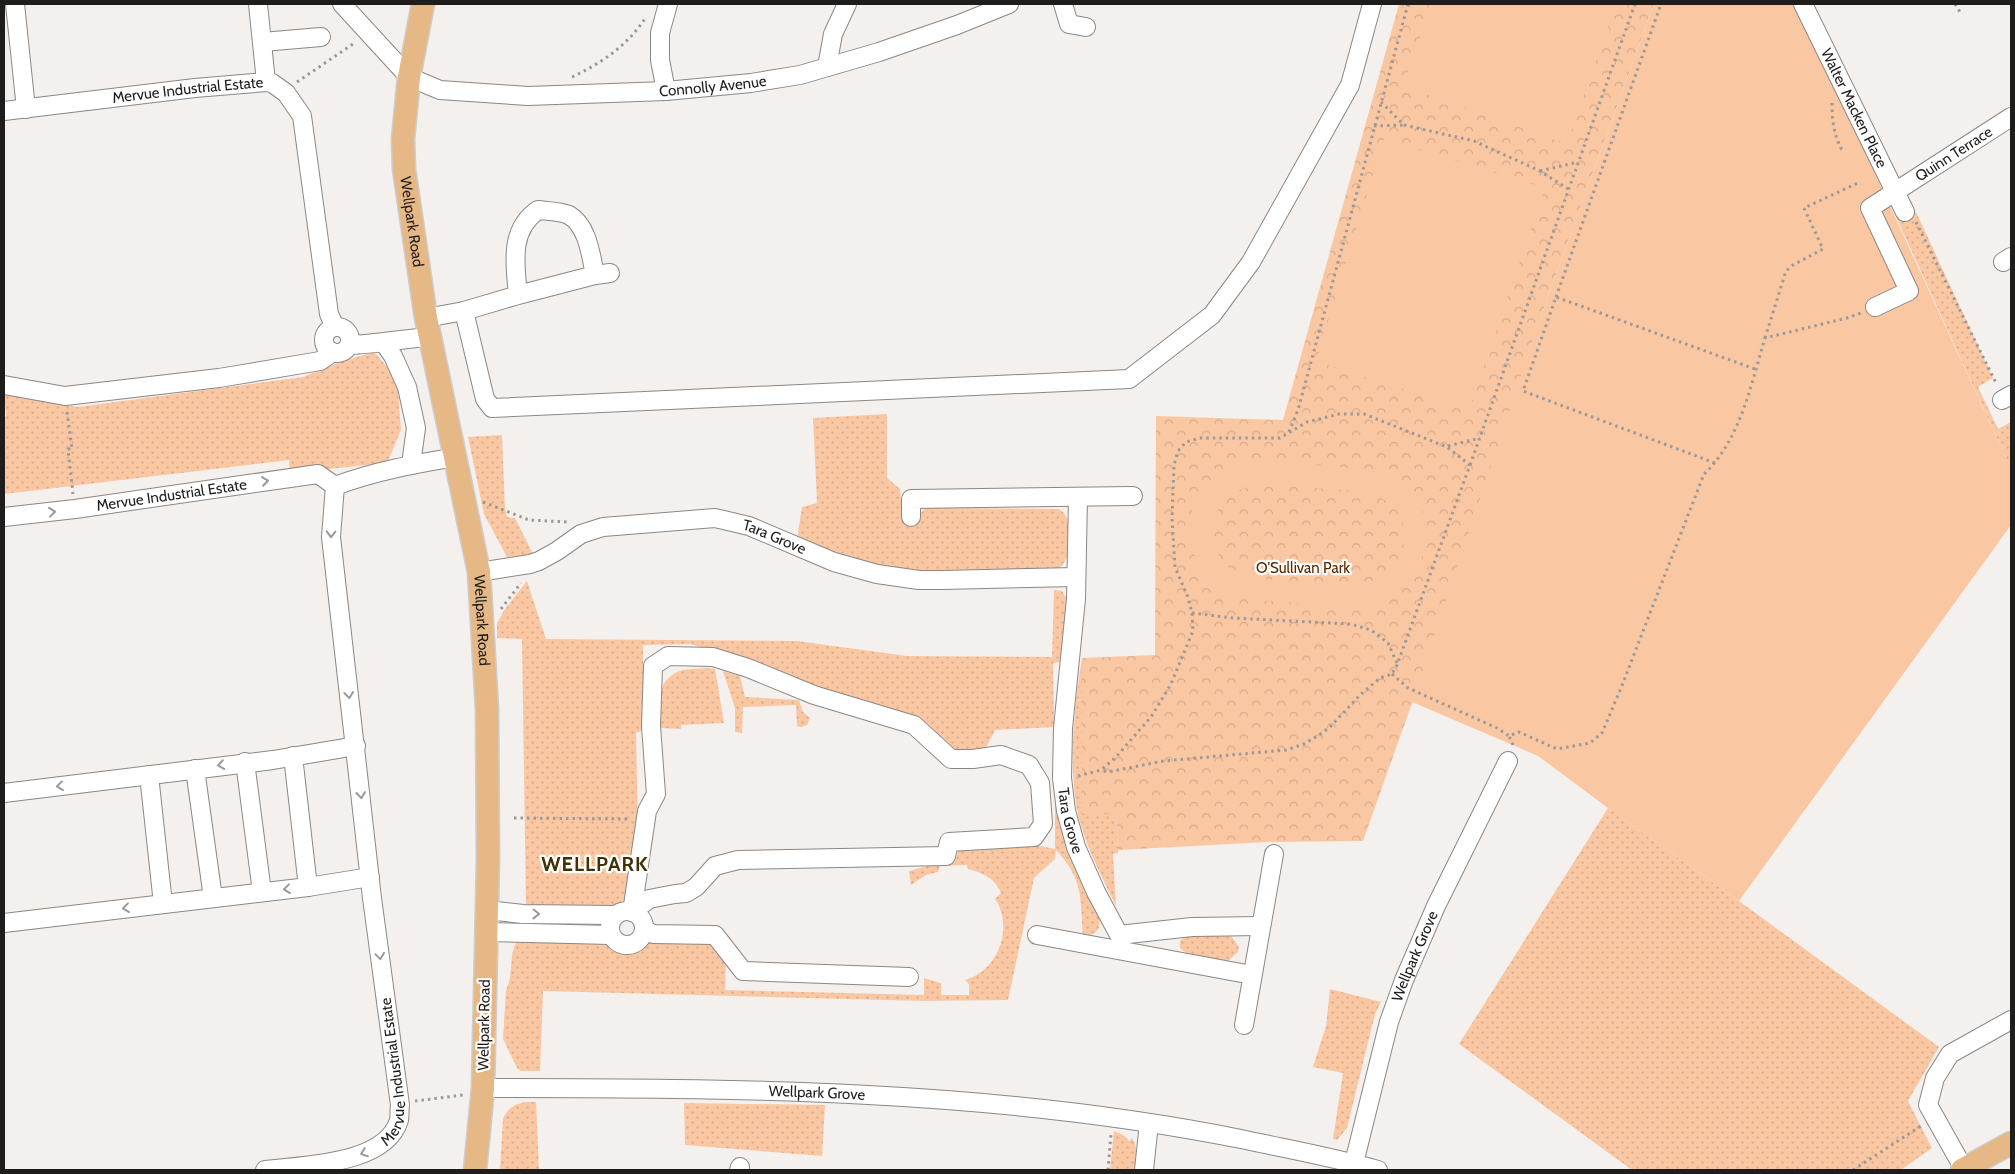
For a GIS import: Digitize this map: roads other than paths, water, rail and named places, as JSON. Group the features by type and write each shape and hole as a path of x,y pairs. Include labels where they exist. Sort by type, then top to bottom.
{"main road":[{"name":"Wellpark Road","path":"423,4 408,77 403,139 404,169 428,328 479,572 487,709 487,910 482,1090 475,1170"},
{"path":"1963,1170 2011,1142"}],"street":[{"path":"15,4 26,109"},
{"path":"258,4 262,42 273,85"},
{"path":"342,4 408,77"},
{"path":"666,91 660,60 660,33 668,4"},
{"path":"827,68 833,34 847,4"},
{"name":"Connolly Avenue","path":"408,77 440,90 528,96 666,91 752,83 800,75 827,68 957,25 1009,4"},
{"path":"1063,4 1069,24 1086,27"},
{"path":"464,311 485,399 492,408 1129,379 1212,315 1251,262 1350,85 1372,4"},
{"name":"Walter Macken Place","path":"1804,4 1905,212"},
{"path":"262,42 321,37"},
{"name":"Mervue Industrial Estate","path":"4,112 195,88 273,85 286,93 302,116 329,314 335,327 342,328 348,333 349,345"},
{"name":"Quinn Terrace","path":"1875,308 1909,290 1870,208 2011,117"},
{"path":"4,385 64,396 219,378 320,361 332,352 344,351 349,345 384,343 405,339 464,311 602,274 581,228 568,215 538,210 527,217 519,231 515,256 518,295"},
{"path":"332,352 326,347 324,339 327,331 335,327"},
{"path":"384,343 393,356 407,387 416,428 411,464"},
{"path":"335,486 361,476 411,464 456,457"},
{"name":"Mervue Industrial Estate","path":"4,517 75,509 318,474 335,486 330,537 370,877 400,1105 399,1121 388,1138 378,1148 351,1158 265,1170"},
{"path":"911,517 911,499 1133,496"},
{"name":"Tara Grove","path":"1078,497 1075,618 1063,728 1062,778 1066,811 1076,846 1118,943"},
{"name":"Tara Grove","path":"479,572 539,561 590,530 603,527 715,518 749,526 827,559 877,574 918,580 1076,578"},
{"path":"668,656 713,657 748,668 814,696 914,726 951,758 973,760 1001,755 1029,765 1040,783 1043,824 1034,837 950,842 946,856 738,860 715,866 696,887 686,893 650,899 632,912 647,811 656,794 651,726 653,666 668,656"},
{"path":"4,793 196,769 356,746"},
{"path":"293,756 308,887"},
{"name":"Wellpark Grove","path":"1354,1163 1389,1022 1404,980 1436,906 1508,761"},
{"path":"245,762 262,892"},
{"path":"196,769 213,898"},
{"path":"149,775 163,904"},
{"path":"1244,1025 1274,854"},
{"path":"4,923 308,887 370,877"},
{"path":"487,910 523,914 615,915 625,911 632,912 640,917 644,929 653,934 715,935 743,971 909,977"},
{"path":"615,915 610,926 611,934 618,943 629,945 639,939 644,929"},
{"path":"1118,943 1192,927 1261,926"},
{"path":"486,932 611,934"},
{"path":"1037,935 1118,943 1252,975"},
{"path":"1963,1170 1928,1105 1935,1078 1950,1054 2011,1020"},
{"name":"Wellpark Grove","path":"482,1090 877,1094 934,1099 1150,1123 1216,1134 1354,1163 1378,1170"},
{"path":"1144,1170 1150,1123"}],"district":[{"name":"WELLPARK","path":"595,864"}],"park label":[{"name":"O'Sullivan Park","path":"1303,568"}]}
